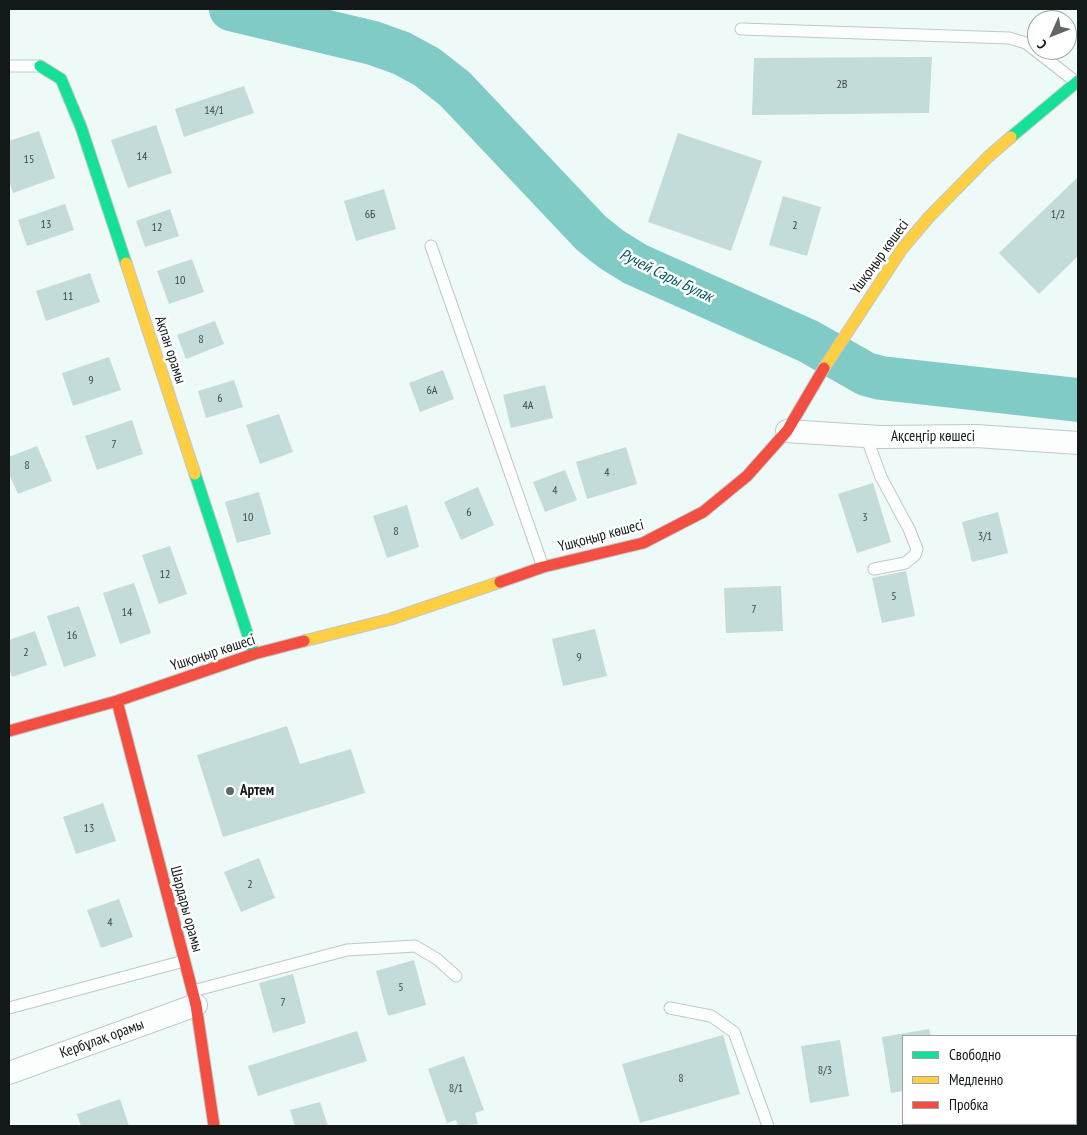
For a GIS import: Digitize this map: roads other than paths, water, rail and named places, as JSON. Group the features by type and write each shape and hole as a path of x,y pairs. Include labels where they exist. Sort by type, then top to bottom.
{"main road":[{"name":"Ақпан орамы","path":"40,66 61,79 81,127 254,654"},
{"name":"Үшқоңыр көшесі","path":"9,731 117,701 254,654 391,619 544,568 643,543 703,512 747,476 788,432 840,341 902,249 929,217 988,157 1077,82"},
{"name":"Шардары орамы","path":"117,701 194,998 214,1126"}],"street":[{"name":"Ақсеңгір көшесі","path":"788,432 866,436 976,436 1078,443"},
{"name":"Кербұлақ орамы","path":"9,1073 194,998"}],"lane":[{"path":"741,29 1008,38 1026,44 1077,82"},
{"path":"9,66 40,66"},
{"path":"431,246 544,568"},
{"path":"866,436 881,476 910,529 916,549 914,555 905,563 874,569"},
{"path":"194,998 347,950 415,946 437,959 456,976"},
{"path":"9,1008 184,961"},
{"path":"670,1008 711,1016 734,1032 768,1126"}],"waterway":[{"name":"Ручей Сары Булак","path":"231,9 373,43 401,53 427,67 455,89 591,233 611,249 635,264 808,341 866,374 881,378 1078,400"}],"place":[{"name":"Артем","path":"230,791"}]}
